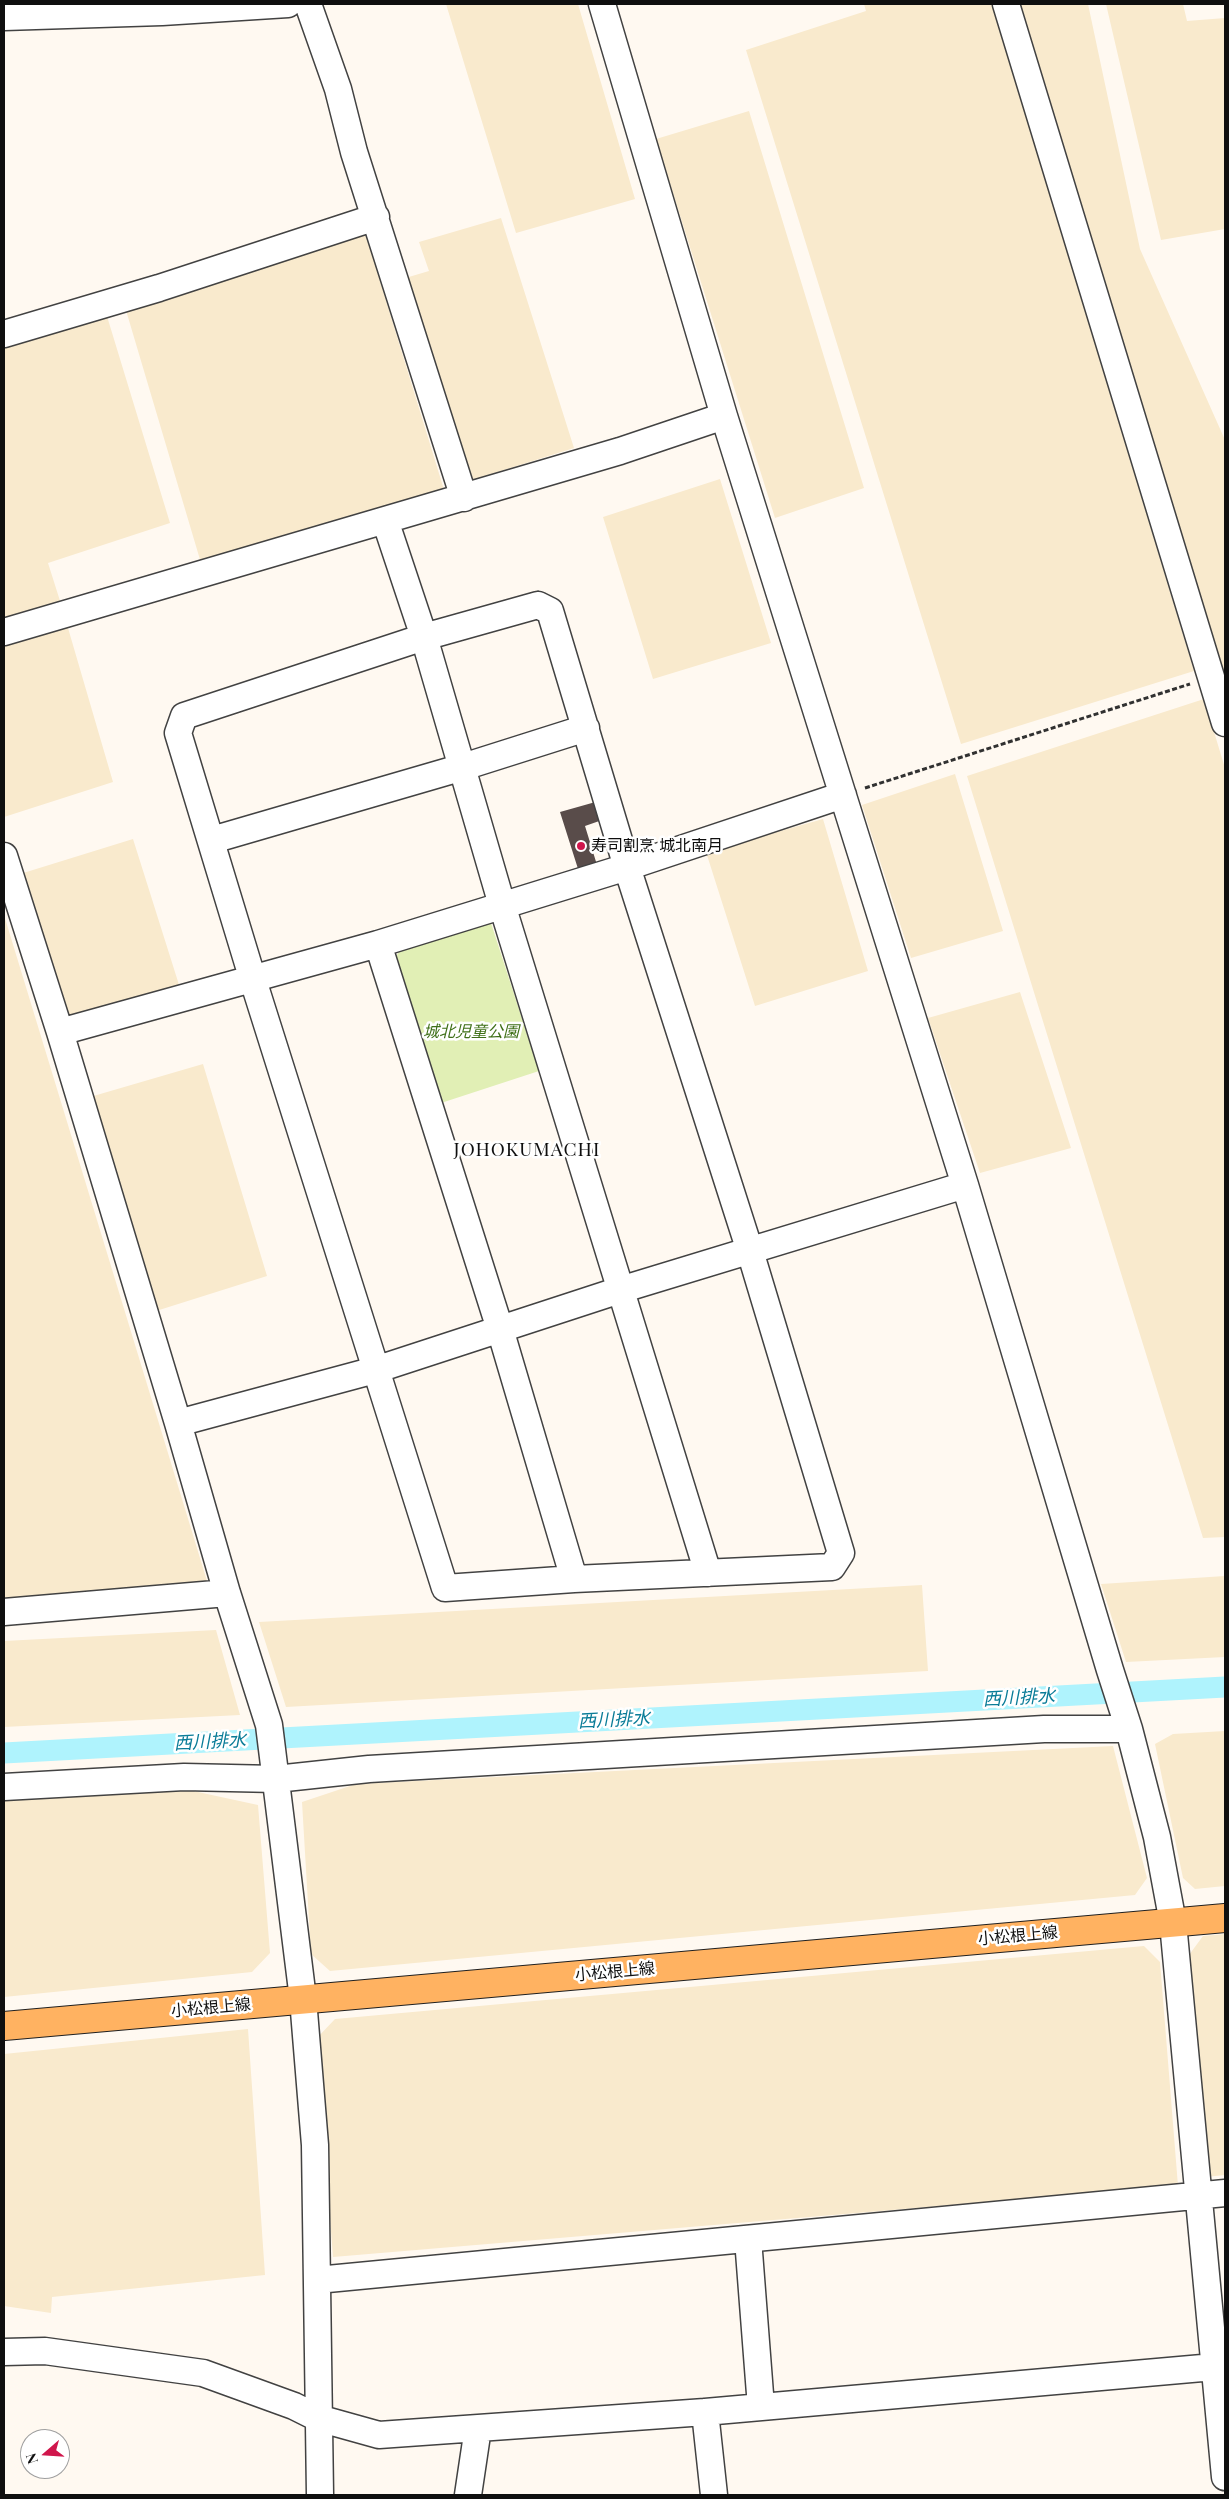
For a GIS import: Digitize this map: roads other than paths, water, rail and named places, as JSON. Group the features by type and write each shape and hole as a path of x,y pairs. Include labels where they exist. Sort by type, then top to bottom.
{"main road":[{"name":"小松根上線","path":"4,2026 1225,1918"}],"street":[{"path":"4,17 162,8 288,4"},
{"path":"308,4 338,89 354,152 464,498"},
{"path":"602,4 724,416 965,1185 1110,1670 1127,1719 1157,1837 1172,1923 1198,2196 1220,2366 1225,2470"},
{"path":"1006,4 1225,723"},
{"path":"4,334 160,288 376,217"},
{"path":"4,632 464,498 620,451 724,416"},
{"path":"385,520 424,637 502,905 708,1573"},
{"path":"538,605 550,611 627,867 750,1251 841,1553 832,1567 574,1579 445,1588 253,980 178,732 184,716 424,637 538,605"},
{"path":"212,840 463,767 586,728"},
{"path":"60,1032 378,944 627,867 843,795"},
{"path":"4,856 60,1032 178,1423 227,1594 269,1724 303,1999 315,2145 320,2495"},
{"path":"378,944 500,1329 574,1579"},
{"path":"178,1423 375,1370 620,1290 965,1185"},
{"path":"4,1612 227,1594"},
{"path":"4,1787 275,1771 369,1769 1004,1731 1127,1719"},
{"path":"317,2280 1225,2193"},
{"path":"748,2239 761,2407"},
{"path":"4,2352 45,2352 203,2372 294,2406 318,2418 378,2435 705,2412 1220,2366"},
{"path":"705,2412 714,2495"},
{"path":"468,2495 478,2428"}],"waterway":[{"name":"西川排水","path":"4,1753 1225,1687"}],"place":[{"name":"寿司割烹 城北南月","path":"581,846"}],"district":[{"name":"JOHOKUMACHI","path":"527,1150"}],"park label":[{"name":"城北児童公園","path":"471,1032"}]}
